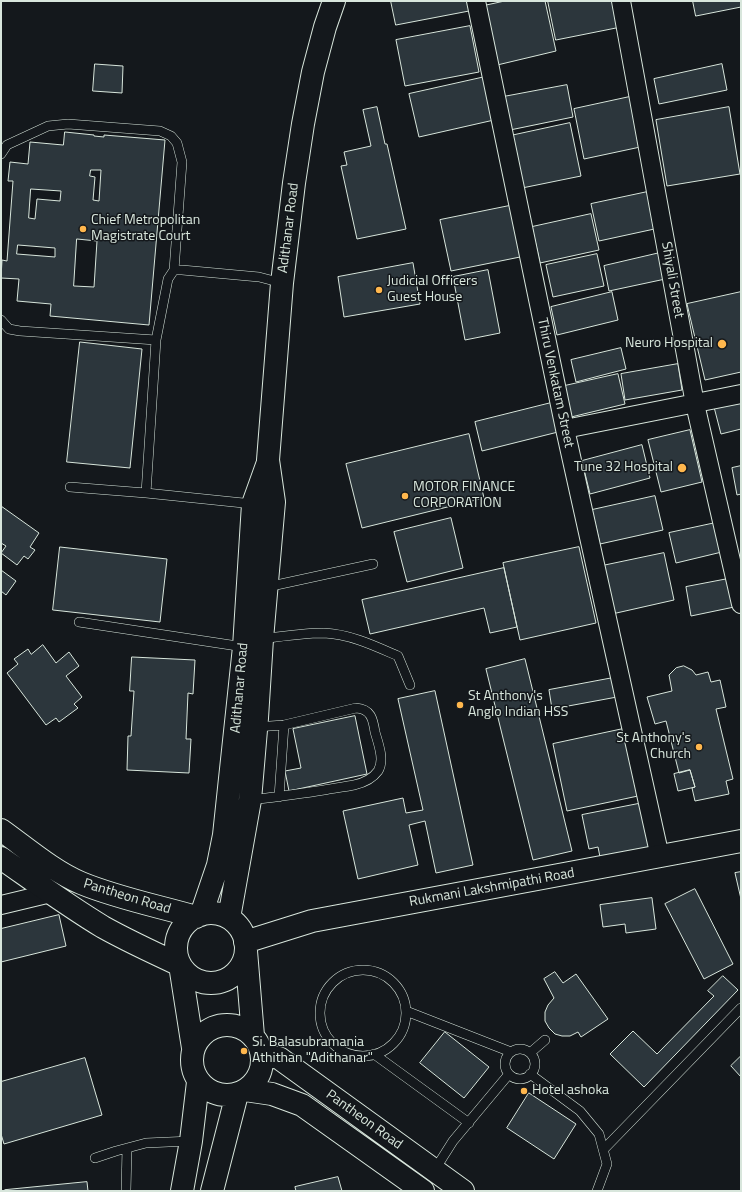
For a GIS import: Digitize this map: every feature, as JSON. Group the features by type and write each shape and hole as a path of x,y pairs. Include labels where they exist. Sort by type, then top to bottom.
{"main road":[{"name":"Adithanar Road","path":"198,916 218,865 224,836 253,643 267,587 274,502 268,460 282,283 303,124 315,64 334,1"},
{"name":"Adithanar Road","path":"229,918 250,800 256,727 253,643 253,504 268,460"},
{"name":"Pantheon Road","path":"1,830 57,870 79,883 104,892 198,916"},
{"name":"Rukmani Lakshmipathi Road","path":"246,945 312,921 741,841"},
{"name":"Pantheon Road","path":"1,858 51,893 110,930 140,946 180,964"},
{"path":"193,1048 203,1033 211,1028 228,1024 238,1026 253,1036 259,1044 262,1055 262,1065 259,1075 253,1084 241,1092 226,1096 216,1094 206,1089 198,1082 193,1071 191,1059 193,1048 180,964 177,954 177,943 180,932 187,923 198,916 211,913 220,914 229,918 237,925 242,933 246,945 253,1036"},
{"path":"180,964 188,974 197,980 208,983 220,982 230,978 238,970 244,959 246,945"},
{"name":"Pantheon Road","path":"262,1055 279,1058 463,1191"},
{"path":"182,1191 191,1141 198,1082"},
{"name":"Pantheon Road","path":"241,1092 272,1094 302,1105 423,1191"},
{"path":"212,1191 241,1092"}],"street":[{"name":"Thiru Venkatam Street","path":"476,1 565,429 660,857"},
{"name":"Shiyali Street","path":"620,1 695,404 741,604"},
{"path":"565,429 741,394"},
{"path":"1,905 51,893"}],"lane":[{"path":"1,154 6,145 48,126 68,124 160,131 171,136 177,143 182,162 174,270 168,279 156,340 146,493"},
{"path":"174,270 259,278 282,283"},
{"path":"1,320 8,329 20,331 156,340"},
{"path":"70,488 146,493 253,504"},
{"path":"267,587 373,564"},
{"path":"79,622 253,643 293,634 325,633 341,635 371,644 398,656 410,685"},
{"path":"250,800 355,785 371,778 378,771 381,756 370,714 363,709 356,708 284,725 256,727"},
{"path":"279,797 284,725"},
{"path":"355,970 370,970 384,975 395,984 402,996 406,1011 404,1025 398,1038 388,1048 374,1054 361,1056 347,1053 336,1046 326,1036 321,1022 320,1009 324,995 331,984 342,975 355,970"},
{"path":"604,1149 741,1008"},
{"path":"406,1011 511,1052 521,1049 530,1053 533,1057 534,1066 527,1077 518,1078 509,1074 506,1070 506,1060 511,1052"},
{"path":"530,1053 545,1040"},
{"path":"374,1054 469,1123"},
{"path":"434,1171 453,1141 509,1074"},
{"path":"530,1074 580,1112 600,1134 607,1164 597,1191"},
{"path":"95,1158 146,1144 191,1141"},
{"path":"126,1191 128,1148"}],"building":[{"path":"391,1 467,1 469,11 396,25"},
{"path":"505,1 545,1 556,51 493,66 479,7"},
{"path":"548,1 616,1 621,27 556,40"},
{"path":"693,1 741,1 741,7 696,16"},
{"path":"470,26 479,72 405,86 396,40"},
{"path":"95,64 123,66 122,93 93,91"},
{"path":"722,64 727,90 659,104 654,79"},
{"path":"485,77 494,120 419,137 409,94"},
{"path":"567,85 573,117 510,130 503,97"},
{"path":"634,96 645,146 584,159 574,109"},
{"path":"377,107 406,229 357,239 341,166 347,165 344,152 371,146 363,110"},
{"path":"729,107 740,174 667,186 656,120"},
{"path":"570,123 581,176 522,188 510,136"},
{"name":"Chief Metropolitan Magistrate Court","path":"65,132 104,137 104,135 165,140 149,325 50,316 51,304 17,301 19,279 1,278 2,260 7,261 13,181 8,181 10,162 28,164 30,142 63,145","holes":["91,170 101,170 99,201 93,200 95,177 90,176","31,189 61,191 60,201 37,199 35,219 29,218","77,239 97,241 94,287 74,286","18,245 55,248 55,257 17,254"]},
{"path":"652,191 659,228 599,241 591,204"},
{"path":"514,205 525,256 451,271 440,220"},
{"path":"591,214 599,250 540,263 532,227"},
{"path":"664,252 670,278 609,291 604,266"},
{"path":"597,254 604,286 553,297 546,265"},
{"name":"Judicial Officers Guest House","path":"413,263 420,304 344,317 338,277"},
{"path":"488,270 500,333 465,340 453,277"},
{"path":"612,292 618,320 557,335 551,307"},
{"path":"741,292 741,372 705,380 687,304"},
{"path":"80,342 142,349 130,468 67,462"},
{"path":"621,348 626,369 576,382 571,360"},
{"path":"678,364 682,390 625,400 621,374"},
{"path":"618,374 625,404 567,418 560,387"},
{"path":"741,401 741,429 721,434 714,407"},
{"path":"551,403 558,432 482,451 475,422"},
{"path":"690,430 702,482 661,492 648,440"},
{"path":"469,434 484,498 362,528 346,464"},
{"path":"642,445 650,478 590,494 582,461"},
{"path":"741,466 741,494 737,495 732,468"},
{"path":"655,496 663,530 600,544 592,510"},
{"path":"1,506 39,533 30,547 35,550 28,559 24,556 17,565 1,553 6,546 1,543"},
{"path":"451,518 463,568 407,582 394,532"},
{"path":"720,522 726,551 676,563 669,533"},
{"path":"60,547 167,559 160,622 53,610"},
{"path":"579,547 596,623 520,640 503,563"},
{"path":"664,553 674,600 612,614 602,566"},
{"path":"504,568 517,627 490,633 484,608 370,634 362,600"},
{"path":"1,570 16,581 6,595 1,591"},
{"path":"733,578 739,606 691,616 686,587"},
{"path":"43,645 56,663 69,652 79,666 66,676 82,697 74,704 78,708 59,722 56,718 46,725 7,673 18,664 14,659 28,649 31,654"},
{"path":"132,657 195,660 193,694 188,693 186,739 191,739 189,773 127,770 128,736 131,736 134,691 130,691"},
{"path":"525,659 572,851 533,860 486,669"},
{"name":"St Anthony's Church","path":"684,666 692,670 696,675 708,672 711,682 720,680 726,707 716,709 733,779 726,781 729,794 695,801 692,788 695,787 690,770 679,773 666,721 655,724 647,697 672,691 669,675 676,668"},
{"path":"613,678 617,697 552,709 549,690"},
{"path":"435,691 473,865 436,873 425,821 409,825 418,865 358,879 343,811 403,798 406,813 423,810 398,699"},
{"path":"355,716 367,774 289,791 285,771 301,768 293,729"},
{"path":"623,729 638,796 567,811 553,744"},
{"path":"690,770 695,787 678,791 674,774"},
{"path":"643,803 652,847 600,857 598,847 589,849 582,815"},
{"path":"741,872 741,899 735,873"},
{"path":"695,889 733,964 704,979 665,904"},
{"path":"652,898 656,929 626,933 625,924 603,927 600,905"},
{"path":"59,915 66,946 1,962 1,929"},
{"path":"555,972 563,983 576,974 608,1019 581,1037 578,1032 570,1036 555,1034 545,1021 545,1012 548,1005 554,998 544,979"},
{"path":"723,976 738,990 644,1087 610,1054 633,1031 657,1054 714,996 708,991"},
{"path":"445,1032 489,1067 464,1098 420,1063"},
{"path":"741,1056 741,1077 731,1066"},
{"path":"85,1058 102,1115 4,1144 1,1134 1,1082"},
{"path":"529,1093 576,1124 554,1159 507,1128"},
{"path":"338,1177 342,1191 296,1191 295,1187"},
{"path":"87,1182 88,1191 5,1190"}],"place":[{"name":"Chief Metropolitan Magistrate Court","path":"83,229"},
{"name":"Judicial Officers Guest House","path":"379,290"},
{"name":"Neuro Hospital","path":"722,344"},
{"name":"Tune 32 Hospital","path":"682,468"},
{"name":"MOTOR FINANCE CORPORATION","path":"405,496"},
{"name":"St Anthony's Anglo Indian HSS","path":"460,705"},
{"name":"St Anthony's Church","path":"699,747"},
{"name":"Si. Balasubramania Athithan \"Adithanar\"","path":"244,1051"},
{"name":"Hotel ashoka","path":"524,1091"}]}
